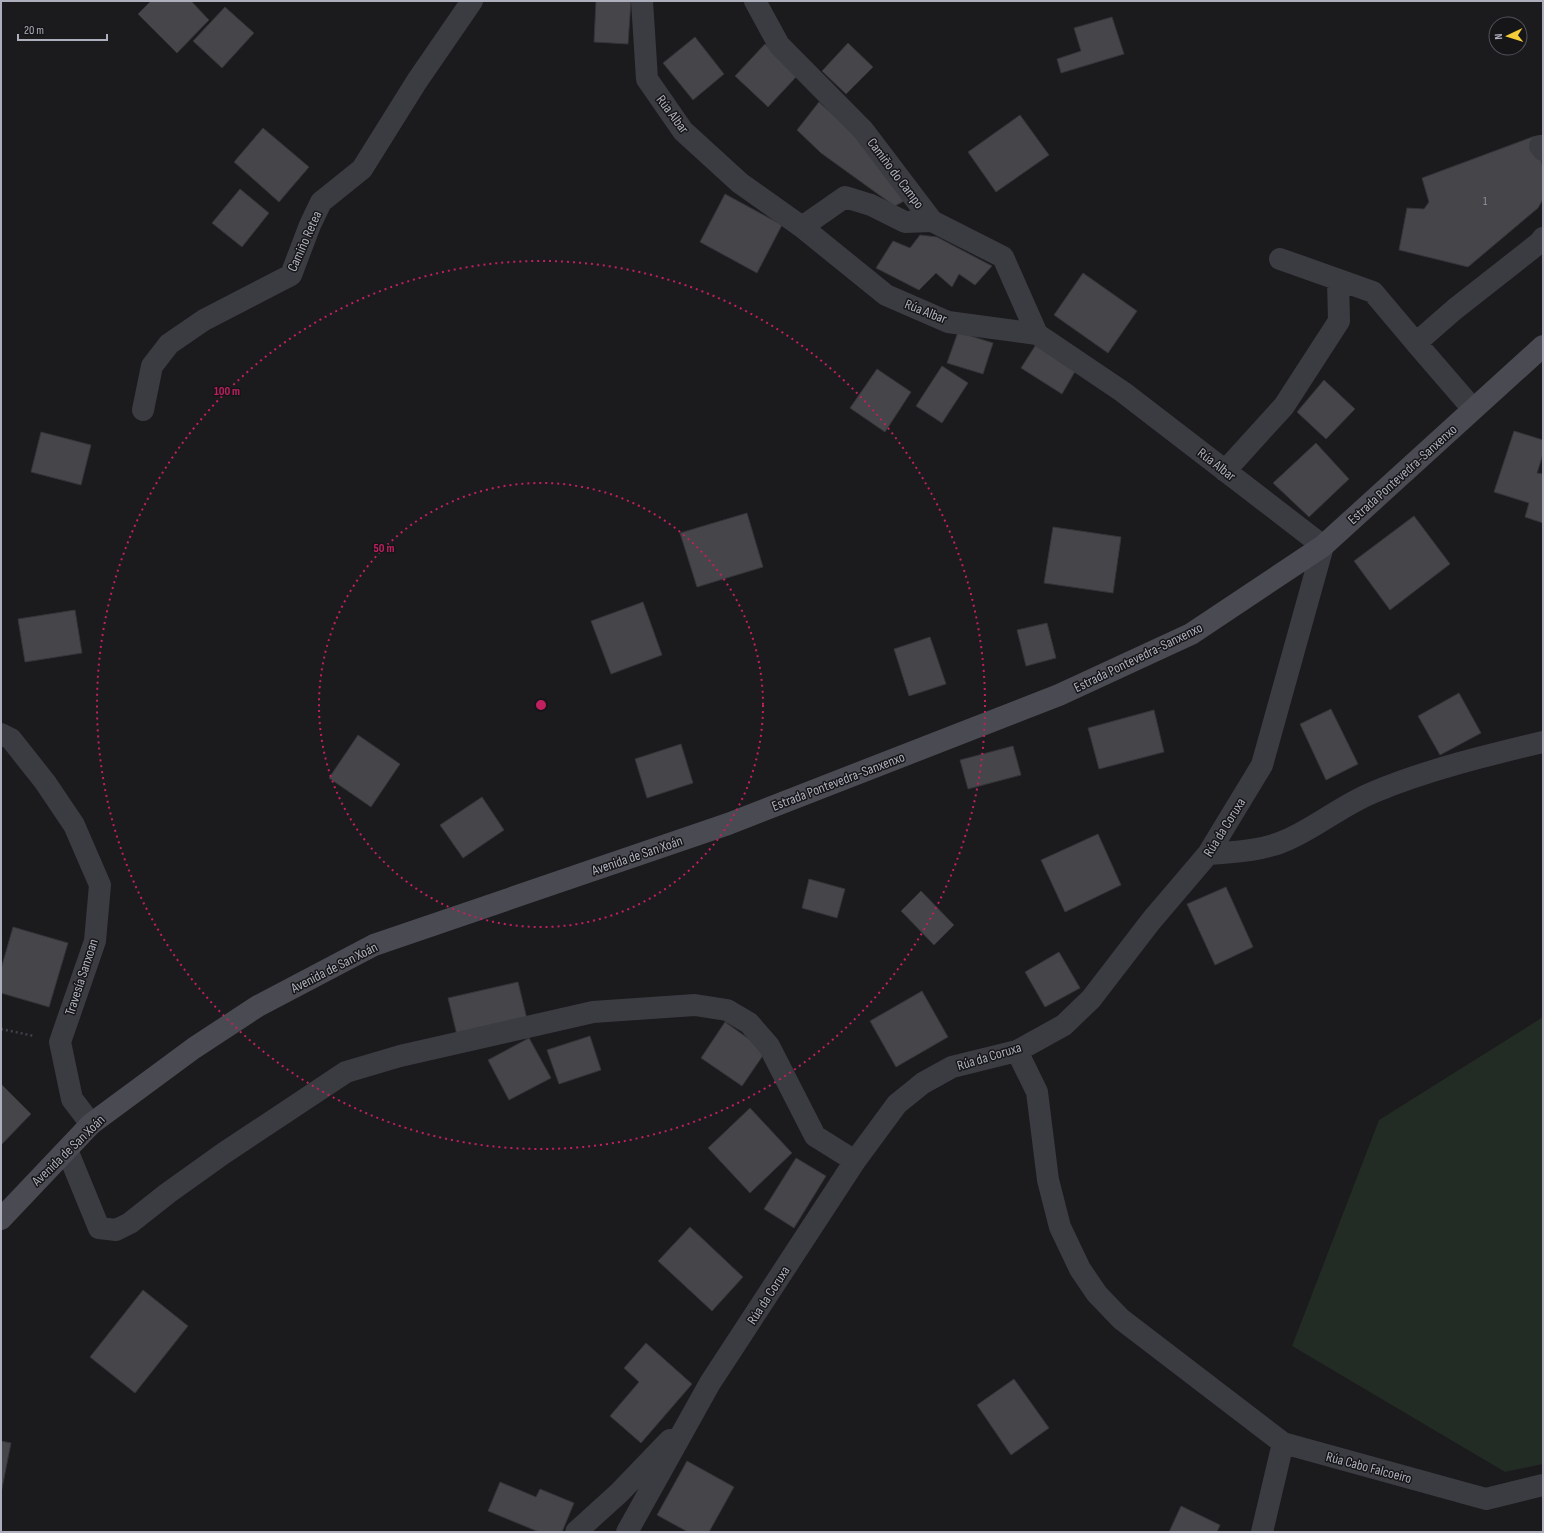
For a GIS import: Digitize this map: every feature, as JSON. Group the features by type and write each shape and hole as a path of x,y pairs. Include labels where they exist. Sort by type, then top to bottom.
{"main road":[{"name":"Estrada Pontevedra-Sanxenxo","path":"728,824 1059,695 1191,634 1323,546 1543,346"},
{"name":"Avenida de San Xoán","path":"1,1219 91,1124 194,1048 258,1006 374,945 728,824"}],"street":[{"name":"Camiño Retea","path":"143,410 152,366 169,344 204,320 292,275 310,225 322,202 362,169 417,81 472,1"},
{"name":"Rúa Albar","path":"642,1 647,79 683,131 740,183 802,227 886,295 948,322 1037,334 1123,392 1323,546"},
{"name":"Camiño do Campo","path":"756,1 779,45 863,130 932,221 1003,257 1037,334"},
{"path":"802,227 845,197 870,205 905,222 932,221"},
{"path":"1416,342 1455,309 1539,244 1543,238"},
{"path":"1280,259 1373,292 1473,409"},
{"path":"1225,470 1284,406 1339,321 1338,280"},
{"name":"Rúa da Coruxa","path":"627,1532 710,1383 855,1161 897,1104 922,1083 952,1067 1017,1051 1064,1025 1091,999 1151,921 1208,854 1262,765 1323,546"},
{"name":"Travesía Sanxoan","path":"1,734 11,739 45,782 74,825 100,885 95,941 60,1042"},
{"path":"1208,854 1258,849 1288,840 1373,792 1479,758 1543,742"},
{"path":"67,1150 99,1228 116,1230 130,1223 168,1193 224,1153 346,1072 400,1056 593,1012 695,1005 727,1010 749,1023 769,1046 814,1136 855,1161"},
{"path":"60,1042 72,1099 91,1124"},
{"path":"1017,1051 1037,1092 1048,1180 1060,1227 1080,1269 1096,1294 1120,1319 1283,1443 1262,1532"},
{"path":"576,1532 619,1493 690,1419"},
{"name":"Rúa Cabo Falcoeiro","path":"1283,1443 1486,1499 1543,1485"}],"path":[{"path":"1,1029 60,1042"}],"shaded area":[{"path":"1543,1017 1543,1464 1505,1472 1292,1346 1379,1120"}],"building":[{"path":"151,1 191,1 209,20 177,53 138,14"},
{"path":"596,1 631,1 628,44 594,42"},
{"path":"225,7 254,33 222,68 193,41"},
{"path":"1112,17 1124,54 1061,73 1057,59 1081,51 1074,28"},
{"path":"695,37 724,74 693,100 663,63"},
{"path":"848,43 873,67 846,94 822,71"},
{"path":"765,44 797,76 768,107 735,76"},
{"path":"819,102 853,133 904,201 895,206 821,153 797,130"},
{"path":"1020,115 1049,155 996,192 968,152"},
{"path":"263,128 309,167 279,202 234,162"},
{"path":"1535,136 1543,168 1543,199 1538,208 1468,267 1399,250 1407,208 1424,209 1429,202 1422,178"},
{"path":"240,189 269,213 242,247 212,223"},
{"path":"725,194 782,225 757,273 700,242"},
{"path":"920,235 937,237 992,266 975,285 959,274 952,287 936,273 919,290 876,268 893,241 910,248"},
{"path":"1083,273 1137,311 1108,353 1054,315"},
{"path":"958,332 993,343 983,374 947,363"},
{"path":"1037,343 1077,368 1062,394 1021,368"},
{"path":"942,366 968,383 942,423 916,406"},
{"path":"877,369 911,392 885,432 850,408"},
{"path":"1324,380 1355,409 1326,439 1297,412"},
{"path":"1514,431 1543,440 1543,454 1537,473 1543,474 1543,523 1525,517 1529,503 1494,492"},
{"path":"41,432 91,445 81,485 31,472"},
{"path":"1316,443 1349,479 1309,517 1273,483"},
{"path":"747,513 763,567 697,587 680,533"},
{"path":"1414,516 1450,564 1390,610 1354,561"},
{"path":"1053,527 1121,537 1113,593 1044,583"},
{"path":"643,602 662,655 611,674 591,621"},
{"path":"75,610 82,653 25,662 18,619"},
{"path":"1047,623 1056,658 1026,666 1017,630"},
{"path":"930,637 946,684 909,696 894,649"},
{"path":"1459,693 1481,733 1440,755 1418,716"},
{"path":"1331,709 1358,764 1326,780 1300,724"},
{"path":"1154,710 1164,752 1099,769 1088,728"},
{"path":"358,735 400,764 371,807 329,778"},
{"path":"681,744 693,783 647,798 635,759"},
{"path":"1013,746 1021,775 968,789 960,760"},
{"path":"482,797 504,830 463,858 440,825"},
{"path":"1098,834 1121,885 1065,912 1041,860"},
{"path":"809,879 845,889 837,918 802,908"},
{"path":"1226,887 1253,947 1215,965 1187,904"},
{"path":"921,891 954,925 934,945 901,911"},
{"path":"13,927 68,943 49,1007 1,993 1,969"},
{"path":"1059,952 1080,988 1045,1007 1025,972"},
{"path":"518,982 527,1019 457,1035 448,998"},
{"path":"922,991 948,1037 896,1067 870,1021"},
{"path":"725,1022 766,1051 742,1086 701,1058"},
{"path":"590,1036 601,1070 559,1084 547,1050"},
{"path":"529,1038 551,1078 509,1100 488,1060"},
{"path":"1,1084 31,1114 1,1145"},
{"path":"750,1108 792,1153 750,1193 708,1148"},
{"path":"796,1158 826,1176 794,1228 764,1209"},
{"path":"690,1227 743,1277 712,1311 658,1261"},
{"path":"143,1290 188,1326 135,1393 90,1357"},
{"path":"646,1343 692,1384 641,1443 610,1416 639,1382 624,1368"},
{"path":"1014,1379 1049,1428 1011,1455 977,1405"},
{"path":"1,1441 11,1443 1,1493"},
{"path":"687,1461 734,1487 709,1532 688,1532 657,1515"},
{"path":"500,1482 536,1497 540,1489 574,1503 562,1532 539,1532 488,1511"},
{"path":"1181,1506 1220,1525 1217,1532 1169,1532"}]}
